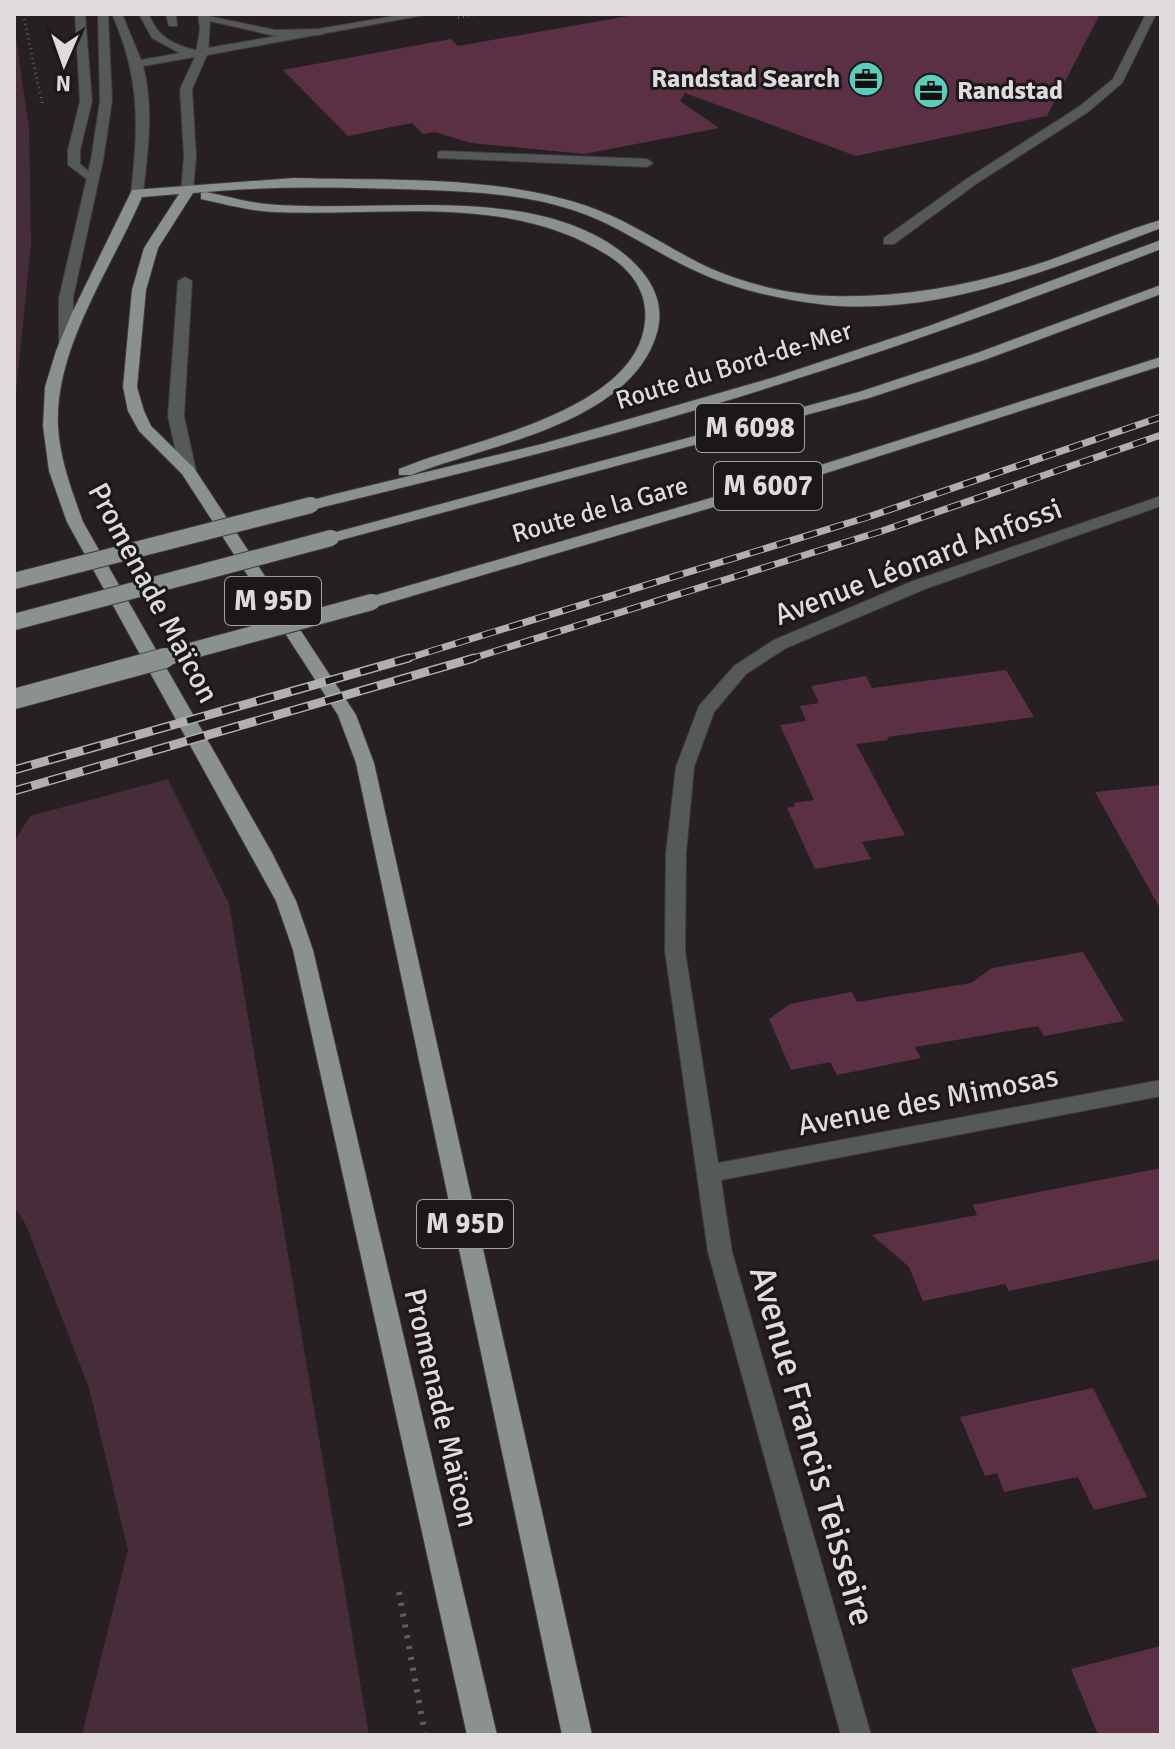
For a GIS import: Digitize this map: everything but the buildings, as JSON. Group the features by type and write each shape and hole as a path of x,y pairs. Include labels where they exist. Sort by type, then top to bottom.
{"main road":[{"path":"137,193 187,192 281,182 461,187 521,194 587,210 646,237 697,268 748,286 820,300 855,302 920,299 963,291 1032,272 1161,224"},
{"path":"187,192 267,208 455,210 534,219 589,238 627,263 645,283 653,308 652,333 643,352 605,390 567,414 438,457 357,493"},
{"name":"Promenade Maïcon","path":"187,192 148,256 139,290 130,387 144,428 188,471 347,715 365,763 577,1735"},
{"name":"Promenade Maïcon","path":"137,193 53,374 49,404 51,451 59,486 83,536 262,853 286,901 303,950 482,1735"},
{"name":"Route du Bord-de-Mer","path":"14,581 547,447 679,410 938,327 1161,244"},
{"name":"Route du Bord-de-Mer","path":"14,622 864,395 982,356 1161,289"},
{"name":"Route de la Gare","path":"14,699 372,602 789,480 1161,361"}],"street":[{"path":"80,14 86,101 74,150 74,165 92,179"},
{"path":"66,343 66,298 106,101 103,14"},
{"path":"117,14 135,64 141,100 141,159 137,193"},
{"path":"144,14 148,29 155,37 167,45 202,54"},
{"path":"135,64 425,14"},
{"path":"889,241 972,181 1084,109 1118,81 1151,14"},
{"path":"187,192 190,156 186,89 202,54 206,29 203,15 275,33 320,32"},
{"path":"442,155 647,163"},
{"path":"185,281 176,416 188,471"},
{"name":"Avenue Léonard Anfossi","path":"707,1174 675,951 676,853 685,767 705,710 740,670 780,644 919,585 1161,501"},
{"name":"Avenue des Mimosas","path":"707,1174 1161,1088"},
{"name":"Avenue Francis Teisseire","path":"707,1174 720,1252 856,1735"}],"shaded area":[{"path":"14,23 29,129 31,244 14,412"},
{"path":"168,779 229,904 369,1735 82,1735 128,1550 89,1388 26,1225 14,1206 14,842 30,816"}],"railway":[{"path":"403,660 868,517 1161,417"},
{"path":"467,660 882,531 1161,435"},
{"path":"403,660 409,658"},
{"path":"14,791 474,658"},
{"path":"14,770 403,660"}],"place":[{"name":"Randstad Search","path":"866,79"},
{"name":"Randstad","path":"931,91"}]}
